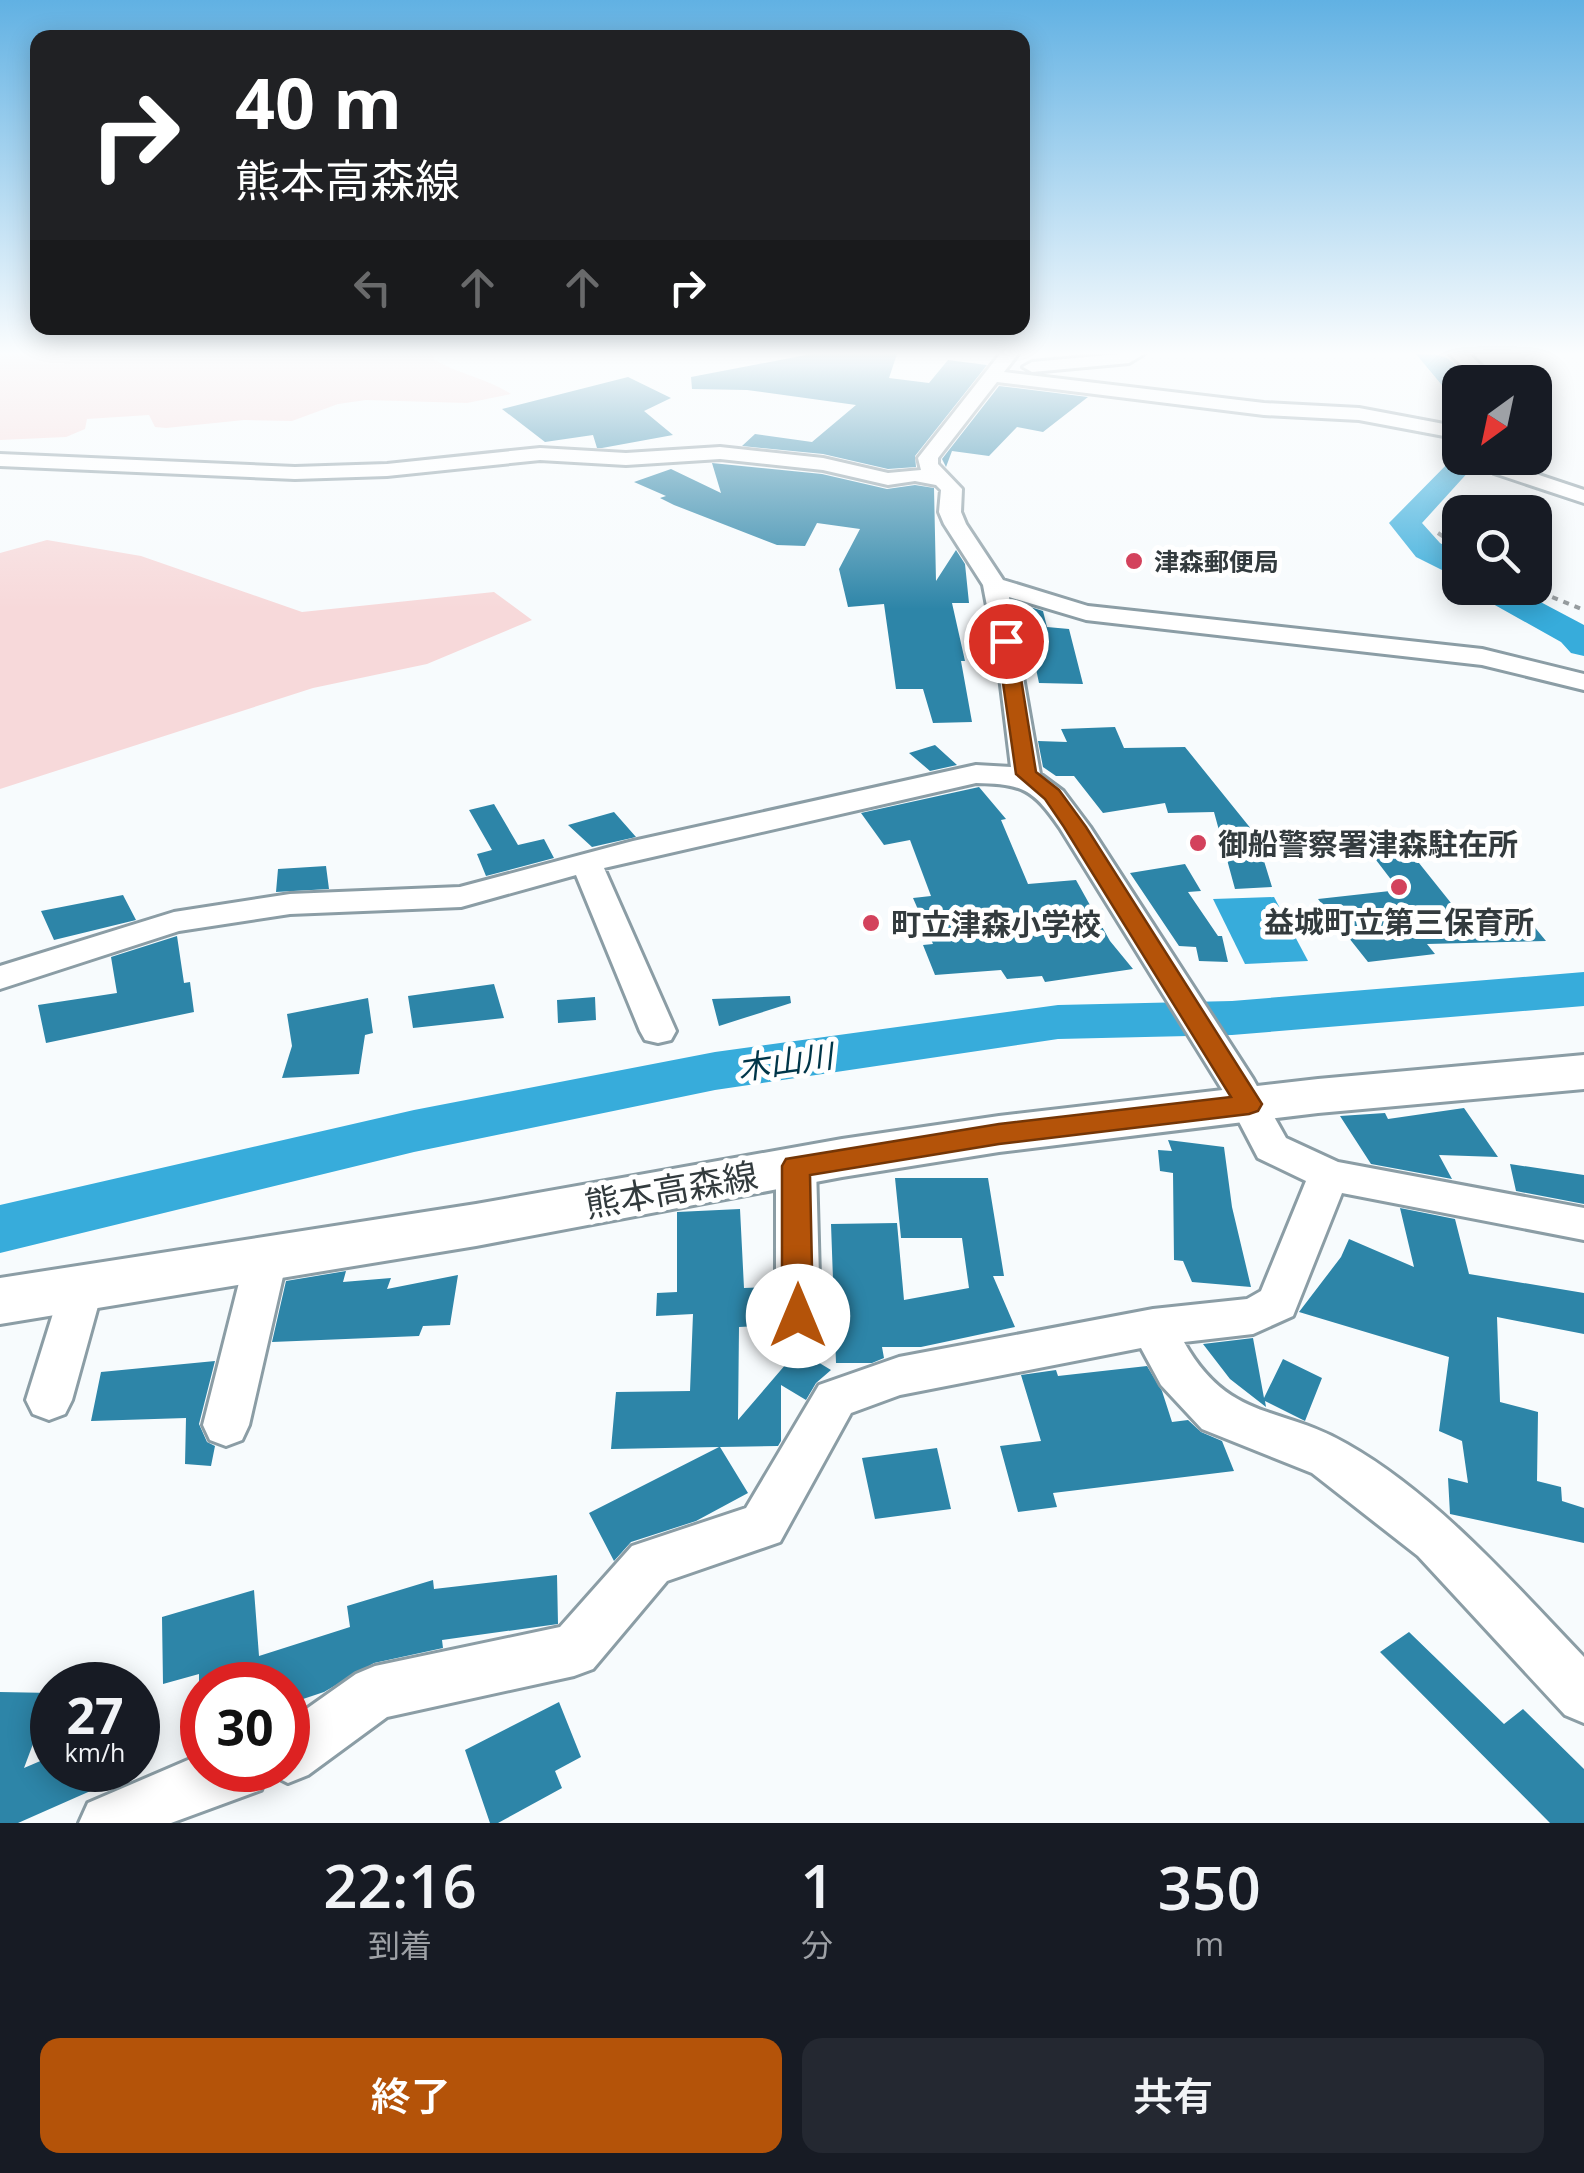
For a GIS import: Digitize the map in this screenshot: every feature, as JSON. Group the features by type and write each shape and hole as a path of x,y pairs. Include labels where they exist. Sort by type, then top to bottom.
{"main road":[{"name":"熊本高森線","path":"0,1300 476,1226 796,1166 1245,1096 1584,1072"}],"street":[{"path":"943,439 928,458 929,467 952,489 950,512 955,524 995,585 1012,670 1026,774"},
{"path":"0,460 295,473 387,470 540,454 626,458 720,453 824,464 888,479 915,475 945,480"},
{"path":"1520,475 1584,497"},
{"path":"995,585 1086,614 1482,656 1580,681"},
{"path":"0,978 174,922 290,904 460,897 976,774 1026,774 1052,794 1178,987 1272,1148 1329,1175 1448,1201 1584,1224"},
{"path":"586,864 658,1031"},
{"path":"796,1166 798,1316"},
{"path":"310,1739 375,1692 574,1650 650,1564 762,1526 836,1399 899,1376 1153,1327 1253,1316 1278,1302 1329,1175"},
{"path":"226,1425 266,1258"},
{"path":"50,1400 82,1288"},
{"path":"1153,1327 1177,1371 1218,1414 1329,1458 1436,1539 1584,1696"},
{"path":"108,1823 180,1790"}],"path":[{"path":"1438,533 1442,536"},
{"path":"1552,597 1584,610"}],"shaded area":[{"path":"47,540 141,556 302,612 494,592 532,620 427,664 313,688 0,789 0,553"}],"water":[{"path":"1274,897 1308,961 1245,964 1213,899"}],"building":[{"path":"594,439 651,439 602,448 597,448"},
{"path":"750,439 928,439 915,456 916,467 888,469 823,454 742,446"},
{"path":"958,439 1005,439 989,456 952,451 946,467 942,459"},
{"path":"712,463 822,474 887,489 915,485 934,488 936,581 956,550 965,564 969,603 952,603 965,661 961,661 972,722 933,723 923,689 896,689 884,604 848,607 839,569 860,529 817,523 805,546 777,545 674,505 660,498 666,496 634,482 671,469 721,493"},
{"path":"1014,602 1043,611 1047,627 1069,629 1083,684 1039,683 1032,650 1022,649"},
{"path":"1115,727 1124,748 1185,747 1256,835 1272,887 1235,889 1214,812 1168,813 1165,803 1103,813 1074,776 1056,776 1043,767 1038,741 1067,742 1061,729"},
{"path":"935,745 957,765 930,771 909,753"},
{"path":"979,787 1006,819 1001,820 1028,884 1076,880 1110,941 1133,969 1045,982 1042,976 1007,979 1001,970 935,975 923,945 933,944 913,898 931,896 910,840 884,845 861,813"},
{"path":"494,804 518,845 544,839 554,858 486,876 477,854 492,850 469,810"},
{"path":"614,812 636,837 592,847 568,825"},
{"path":"1411,853 1463,918 1523,913 1546,941 1427,944 1435,954 1368,962 1318,899 1399,890 1373,856"},
{"path":"1185,864 1201,891 1188,892 1218,936 1222,936 1228,962 1199,961 1196,947 1179,946 1130,873"},
{"path":"326,866 329,889 276,892 278,869"},
{"path":"123,895 136,920 54,940 41,911"},
{"path":"177,936 184,983 190,982 194,1012 46,1043 38,1005 117,993 111,957"},
{"path":"494,984 504,1018 413,1028 408,996"},
{"path":"790,996 791,1003 719,1026 712,999"},
{"path":"595,997 596,1020 558,1023 557,1000"},
{"path":"368,998 373,1033 365,1035 359,1074 282,1078 292,1046 287,1014"},
{"path":"1464,1108 1498,1157 1439,1155 1452,1179 1371,1164 1340,1116 1385,1113 1388,1119"},
{"path":"1168,1140 1224,1147 1232,1207 1251,1287 1192,1282 1183,1261 1174,1260 1173,1173 1160,1171 1158,1150 1172,1151"},
{"path":"1510,1164 1584,1175 1584,1204 1516,1191"},
{"path":"895,1178 988,1178 1004,1276 993,1276 1015,1327 921,1347 882,1347 884,1358 872,1363 836,1363 831,1224 897,1223 904,1300 969,1288 962,1238 901,1238"},
{"path":"1400,1208 1455,1219 1469,1274 1584,1293 1584,1334 1497,1317 1500,1402 1538,1412 1537,1481 1561,1487 1562,1501 1584,1508 1584,1543 1450,1514 1448,1478 1468,1483 1462,1441 1439,1431 1449,1357 1299,1312 1341,1257 1349,1239 1414,1267"},
{"path":"740,1209 744,1288 772,1287 772,1315 777,1325 739,1327 738,1420 798,1350 831,1370 816,1383 806,1400 781,1385 778,1446 720,1447 748,1493 696,1521 631,1542 614,1561 589,1513 719,1447 611,1449 616,1392 690,1391 693,1314 656,1316 657,1293 677,1292 677,1212"},
{"path":"346,1271 343,1282 391,1278 387,1289 458,1275 450,1325 423,1326 419,1336 272,1342 286,1281"},
{"path":"1253,1338 1264,1398 1283,1359 1322,1378 1305,1421 1265,1401 1266,1407 1230,1379 1203,1344"},
{"path":"215,1361 199,1424 207,1442 215,1446 211,1466 185,1464 186,1418 91,1421 101,1372"},
{"path":"1147,1366 1162,1391 1172,1422 1188,1420 1201,1432 1222,1441 1234,1471 1053,1493 1057,1507 1018,1512 1000,1446 1041,1441 1021,1375 1056,1370 1058,1376"},
{"path":"937,1448 951,1509 875,1519 862,1458"},
{"path":"557,1575 558,1624 442,1640 443,1648 374,1663 310,1697 310,1662 180,1662 180,1679 163,1684 162,1617 254,1590 259,1656 350,1627 347,1606 433,1580 434,1589"},
{"path":"1409,1632 1504,1724 1523,1709 1584,1769 1584,1823 1550,1823 1380,1652"},
{"path":"0,1692 30,1693 30,1752 24,1768 30,1765 30,1792 88,1792 18,1823 0,1823"},
{"path":"559,1702 581,1757 555,1771 562,1788 498,1823 490,1823 465,1750"}],"waterway":[{"path":"1442,558 1428,550 1405,523 1450,475"},
{"path":"1520,605 1574,634 1584,645"},
{"name":"木山川","path":"0,1229 414,1131 715,1071 1058,1022 1232,1018 1584,989"}],"place":[{"name":"津森郵便局","path":"1134,561"},
{"name":"御船警察署津森駐在所","path":"1198,843"},
{"name":"益城町立第三保育所","path":"1399,887"},
{"name":"町立津森小学校","path":"871,923"}],"route":[{"path":"798,1316 796,1166 999,1134 1249,1104 1075,827 1052,794 1026,774 1006,641"}]}
